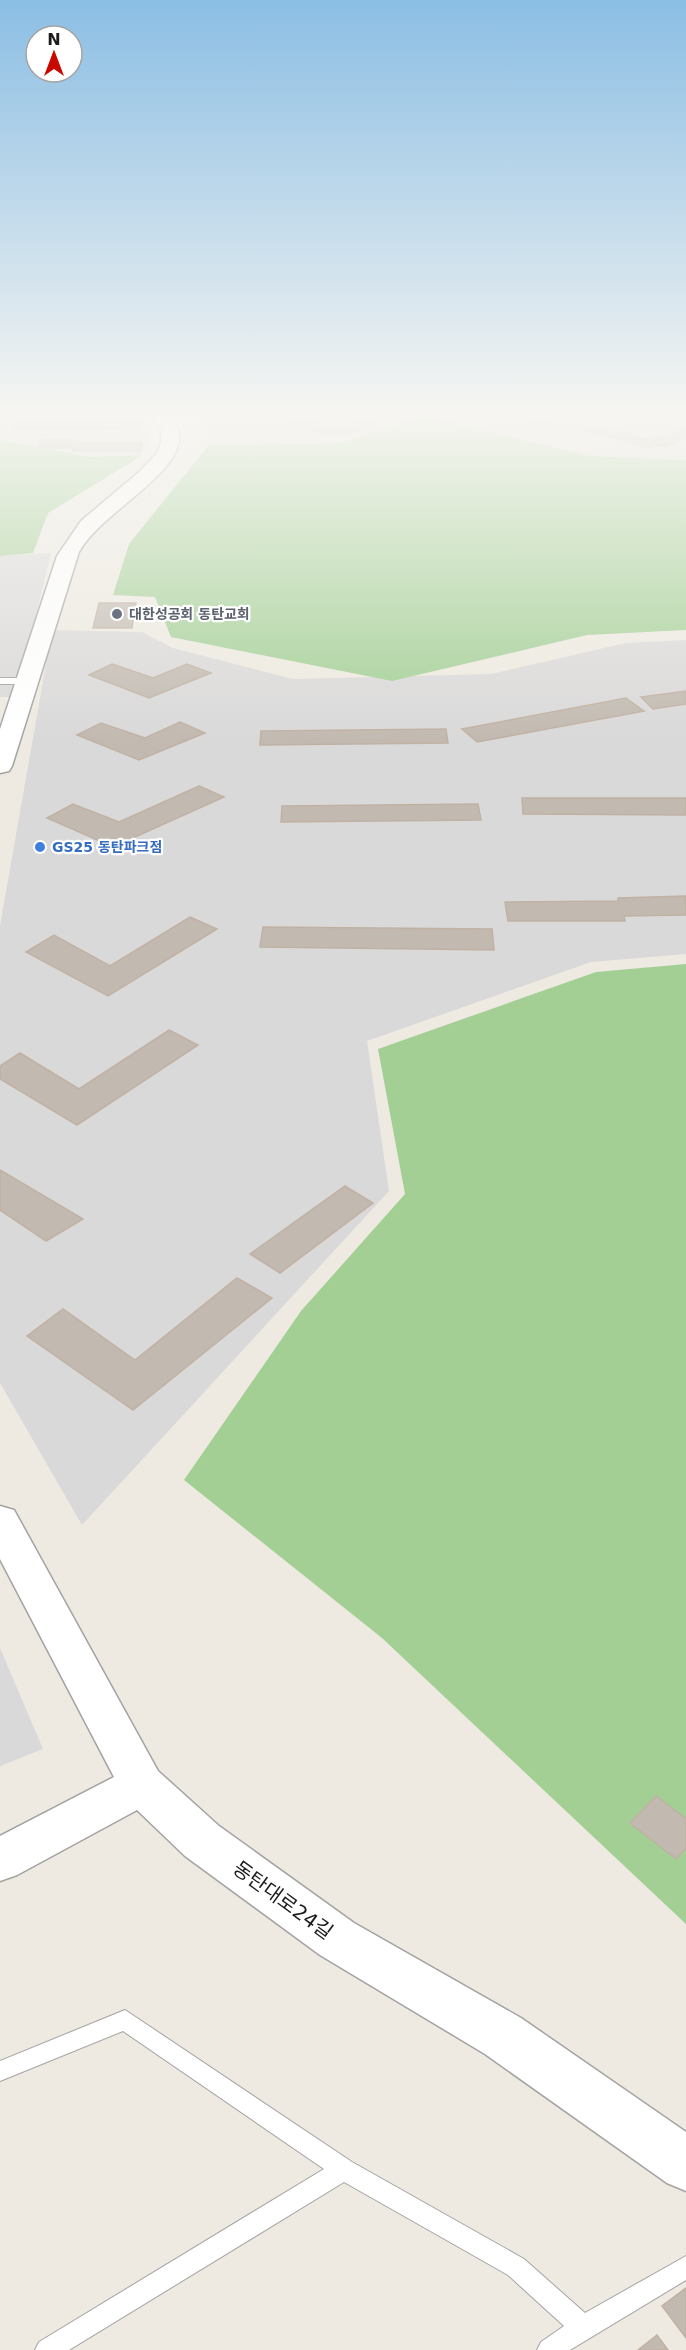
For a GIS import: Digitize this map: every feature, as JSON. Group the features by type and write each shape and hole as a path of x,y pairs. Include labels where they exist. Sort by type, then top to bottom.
{"street":[{"path":"0,766 67,556 76,539 95,521"},
{"name":"동탄대로24길","path":"0,1521 142,1785 202,1841 337,1939 503,2036 686,2164"},
{"path":"0,1860 142,1785"}],"lane":[{"path":"0,681 27,681"},
{"path":"0,2071 124,2020 344,2170 516,2267 583,2327"},
{"path":"47,2350 344,2170"},
{"path":"549,2350 583,2327 686,2267"}],"shaded area":[{"path":"51,553 16,697 0,697 0,556"},
{"path":"52,630 142,632 173,648 293,679 491,674 626,643 686,640 686,954 591,962 367,1041 389,1191 82,1525 0,1383 0,926"},
{"path":"0,1648 43,1749 0,1766"}],"green space":[{"path":"0,521 45,521 33,553 0,556"},
{"path":"148,521 686,521 686,630 587,635 392,681 171,637 155,597 113,595 129,544"},
{"path":"686,964 686,1924 382,1638 184,1480 301,1311 405,1194 378,1049 596,972"}],"building":[{"path":"99,603 136,603 132,628 93,628"},
{"path":"112,664 153,678 187,664 211,673 149,698 89,675"},
{"path":"686,691 686,704 653,709 641,697"},
{"path":"626,698 644,711 477,742 462,729"},
{"path":"180,722 205,733 139,760 77,735 101,723 145,738"},
{"path":"446,729 448,743 260,745 261,731"},
{"path":"199,786 224,797 113,847 47,818 73,804 119,822"},
{"path":"522,798 686,798 686,815 523,814"},
{"path":"478,804 481,820 281,822 282,806"},
{"path":"686,896 686,915 624,916 625,921 508,921 505,902 618,901 618,898"},
{"path":"190,917 217,929 108,996 26,952 54,935 110,966"},
{"path":"263,927 492,929 494,950 260,947"},
{"path":"169,1030 198,1045 77,1125 0,1079 0,1066 20,1053 79,1089"},
{"path":"0,1170 83,1219 46,1241 0,1210"},
{"path":"345,1186 373,1203 280,1273 250,1254"},
{"path":"237,1278 272,1298 133,1410 27,1336 63,1309 135,1360"},
{"path":"656,1796 686,1819 686,1848 676,1859 630,1823"},
{"path":"686,2288 686,2338 662,2306"},
{"path":"657,2335 668,2350 638,2350"}],"place":[{"name":"대한성공회 동탄교회","path":"117,614"},
{"name":"GS25 동탄파크점","path":"40,847"}]}
